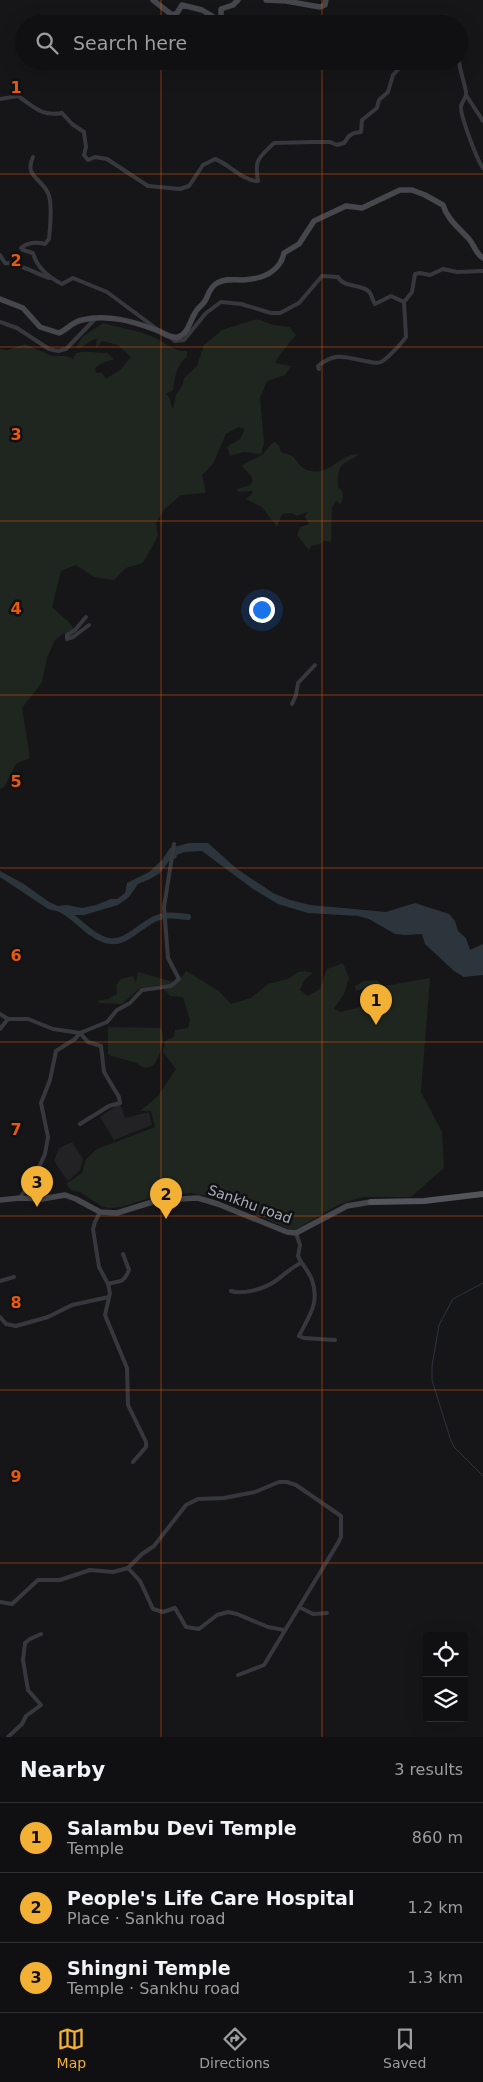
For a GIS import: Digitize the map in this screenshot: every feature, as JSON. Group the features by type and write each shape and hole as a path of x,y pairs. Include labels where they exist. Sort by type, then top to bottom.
{"main road":[{"path":"371,1202 424,1202 483,1194"}],"street":[{"path":"153,0 172,14 177,13 182,5 202,10 210,15"},
{"path":"221,15 223,7 233,5 238,0"},
{"path":"266,0 286,0 320,7 325,5 326,0"},
{"path":"0,99 18,96 41,112 51,115 62,113 72,124 84,132 86,147 84,155 88,160 95,157 107,159 148,186 180,189 189,186 203,165 215,159 226,163 251,181 258,181 255,168 257,161 274,143 330,142 337,145 344,143 348,136 360,132 362,120 377,108 379,100 388,92 393,75 398,70"},
{"path":"461,70 466,95 483,121"},
{"path":"466,95 461,105 462,118 483,168"},
{"path":"33,157 30,163 31,172 49,193 49,239 46,244 38,242 25,244 21,248 33,253 35,261 48,278"},
{"path":"168,336 177,337 186,332 196,311 204,302 208,291 215,284 225,279 245,280 268,275 276,270 282,261 284,253 299,244 314,220 332,214 346,206 362,208 400,190 412,190 426,195 443,205 446,215 470,240 476,253 483,258"},
{"path":"0,255 5,263 16,264 30,272 62,284 73,278 107,292 175,341 184,340 206,313 221,302 241,304 280,314 299,303 319,279 327,276 338,276 345,283 369,291 375,304 391,296 404,302"},
{"path":"319,369 318,366 334,356 374,363 384,360 406,338 404,302 412,292 415,274 430,275 443,269 457,272 483,272"},
{"path":"0,299 23,308 40,327 59,333 80,320 96,318 117,318 159,330"},
{"path":"0,322 17,328 49,349 58,351 66,349 96,318"},
{"path":"86,616 75,630 67,635 67,639 73,637 89,625"},
{"path":"292,704 298,684 315,665"},
{"path":"20,1198 40,1166 45,1154 48,1137 41,1103 50,1080 55,1053 58,1048 75,1039 80,1033 107,1022 117,1010 130,1003 142,990 166,987 178,981 178,976 168,958 164,913 166,887 174,844"},
{"path":"0,1014 8,1019 28,1019 53,1028 80,1033 88,1042 101,1046 104,1072 119,1097 120,1103 108,1106 80,1124"},
{"path":"0,1029 8,1019"},
{"name":"Sankhu road","path":"0,1200 20,1198 42,1199 66,1195 100,1212 117,1214 159,1200 198,1198 218,1204 287,1232 296,1233 347,1206 371,1202"},
{"path":"100,1212 95,1222 94,1230 99,1267 108,1284 109,1297 105,1315 126,1368 128,1405 146,1442 146,1447 133,1462"},
{"path":"296,1233 300,1245 298,1256 300,1263 312,1279 315,1304 299,1336 335,1340"},
{"path":"108,1284 125,1279 129,1270 123,1254"},
{"path":"231,1291 242,1292 272,1284 290,1268 300,1263"},
{"path":"0,1282 14,1277"},
{"path":"0,1316 6,1324 16,1326 48,1317 72,1305 109,1297"},
{"path":"0,1602 12,1604 38,1580 60,1580 90,1570 113,1572 128,1568 154,1546 190,1502 198,1499 224,1498 255,1492 279,1482 292,1483 341,1516 341,1537 264,1664 238,1675"},
{"path":"128,1568 140,1581 153,1609 163,1612 175,1608 186,1627 199,1628 217,1615 228,1612 268,1627 284,1630"},
{"path":"298,1607 316,1615 326,1613"},
{"path":"8,1737 22,1724 26,1716 42,1705 28,1690 23,1660 24,1643 41,1634"}],"shaded area":[{"path":"257,319 273,325 289,327 296,335 275,363 291,366 285,375 267,381 260,398 264,443 261,454 244,452 230,456 227,447 240,439 245,429 239,427 226,434 213,464 202,475 206,493 181,495 165,509 156,522 158,536 143,563 126,568 114,580 94,577 76,565 61,571 52,607 74,629 66,634 64,633 55,640 47,658 42,682 22,708 30,758 16,764 4,787 0,789 0,349 8,350 25,344 52,356 66,356 73,359 76,353 80,352 107,353 114,359 102,363 95,368 96,373 102,373 106,379 121,369 131,357 118,345 102,341 96,349 97,338 76,349 82,337 103,323 146,334 176,349 187,351 187,357 180,364 174,380 173,390 166,394 173,409 176,394 183,384 184,378 197,366 204,345 222,330"},
{"path":"275,442 281,452 292,456 303,468 314,471 321,471 347,457 359,455 342,465 338,473 338,487 343,493 343,497 341,504 336,501 332,507 331,542 324,541 311,546 309,550 297,535 300,527 309,524 305,517 307,512 297,516 292,513 282,514 277,527 262,507 246,499 253,491 238,492 237,489 250,485 253,481 242,466 262,455"},
{"path":"189,843 208,843 237,869 273,893 290,900 310,905 386,912 415,903 449,914 455,921 458,931 466,938 470,950 483,944 483,975 464,977 454,971 425,944 422,934 395,934 369,919 358,916 308,913 278,904 253,889 202,851 184,852 177,855 176,858 169,861 160,873 138,884 129,897 118,905 84,915 72,915 48,909 0,877 0,871 58,906 67,905 82,908 117,899 125,893 127,883 149,872 162,860 170,848"},
{"path":"343,963 349,978 344,994 334,1009 340,1012 368,1005 372,994 372,986 356,991 355,986 364,981 376,980 384,986 430,978 421,1092 442,1132 444,1168 411,1197 362,1197 338,1205 295,1230 221,1199 192,1193 153,1197 121,1207 109,1208 103,1207 80,1192 71,1190 66,1184 82,1173 86,1159 97,1149 155,1127 151,1111 140,1111 158,1096 176,1069 163,1052 165,1041 174,1037 175,1030 188,1028 190,1020 183,997 170,996 160,985 140,988 122,1004 96,1001 108,999 117,994 116,985 121,979 133,976 136,982 138,972 177,983 186,971 219,991 231,1004 251,998 268,984 288,979 298,972 304,971 313,973 304,980 300,990 308,996 320,989 327,969"},
{"path":"108,1027 161,1028 163,1042 154,1065 149,1067 140,1066 137,1063 108,1055"},
{"path":"120,1103 125,1118 149,1112 152,1125 114,1140 100,1117"},
{"path":"72,1142 83,1159 80,1170 68,1181 54,1161 59,1148"}],"waterway":[{"path":"60,909 72,916 93,934 112,941 126,938 151,921 161,917 188,917"},
{"path":"483,1283 453,1299 439,1325 432,1366 432,1380 454,1447 483,1476"}],"place":[{"name":"Salambu Devi Temple","path":"376,1025"},
{"name":"Shingni Temple","path":"37,1207"},
{"name":"People's Life Care Hospital","path":"166,1219"}]}
